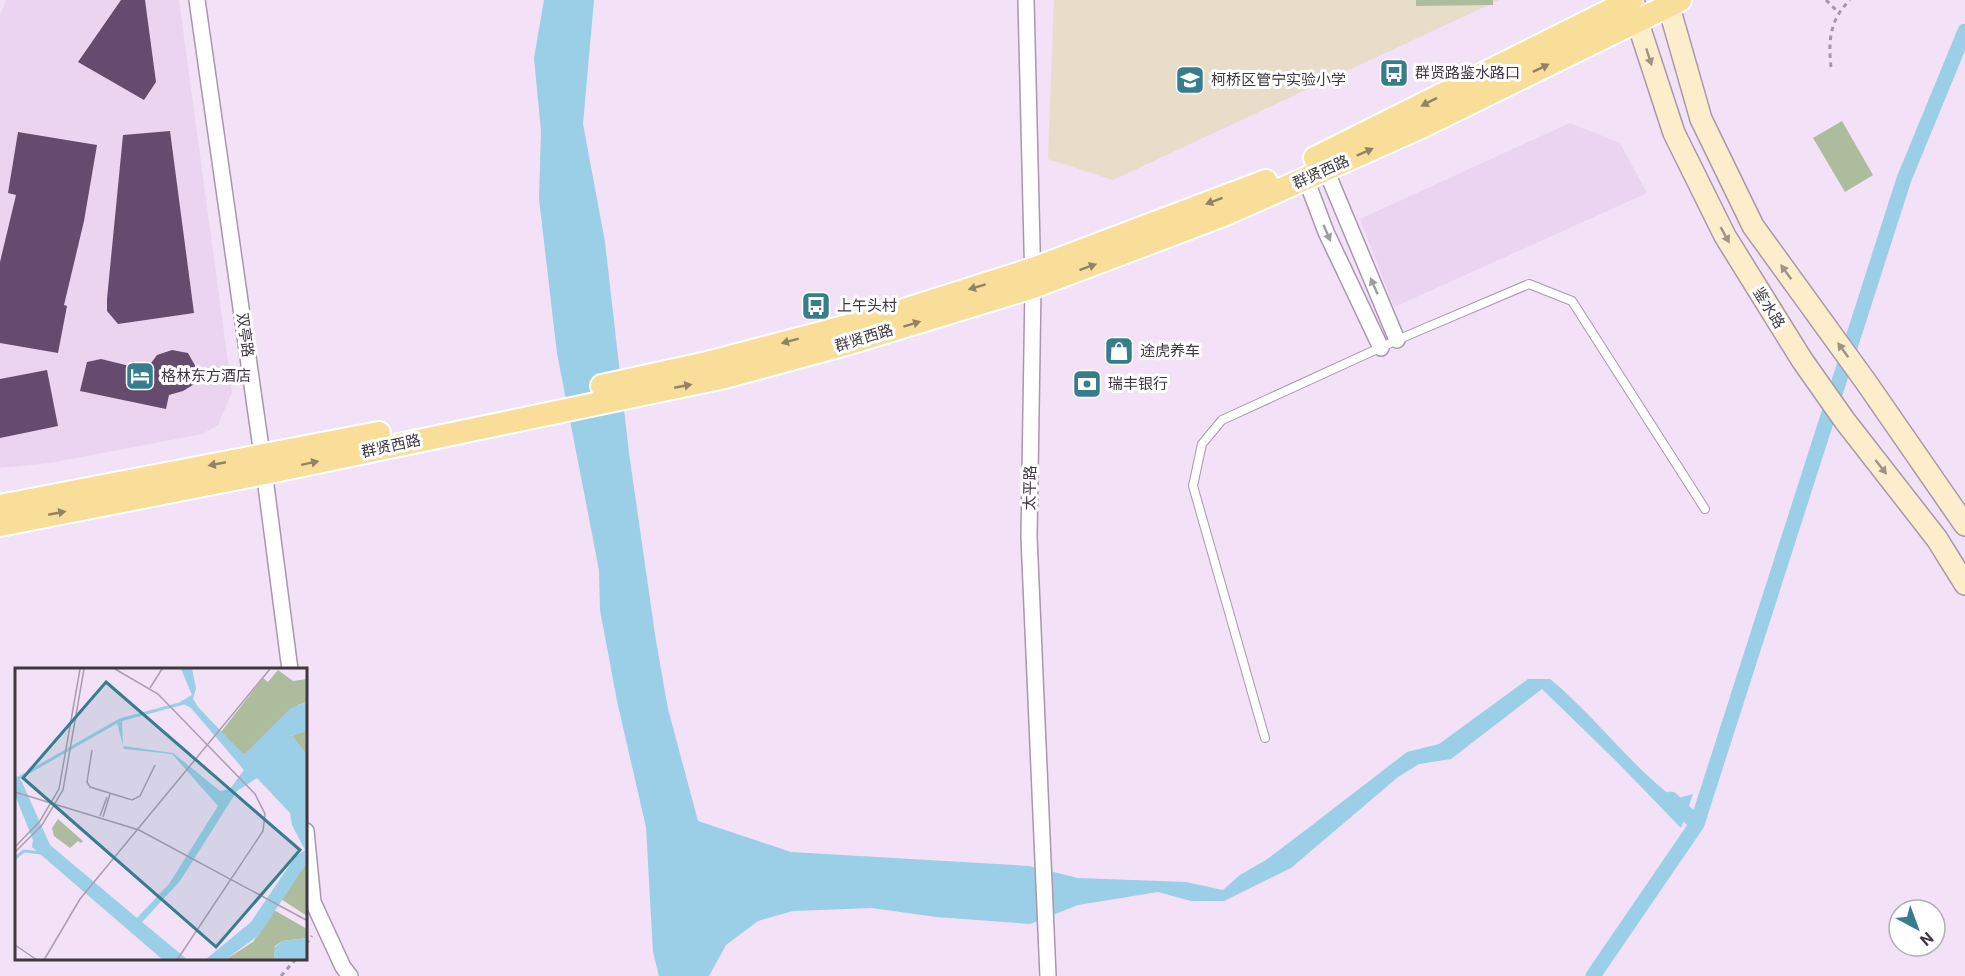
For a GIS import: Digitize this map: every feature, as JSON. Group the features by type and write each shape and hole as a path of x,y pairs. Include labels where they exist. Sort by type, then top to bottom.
{"main road":[{"name":"群贤西路","path":"1033,278 1263,182 1634,7 1671,2"},
{"name":"群贤西路","path":"0,525 264,464 625,389 735,374 843,345 1033,278 1226,214 1419,128 1634,7"},
{"name":"群贤西路","path":"0,506 264,464"}],"street":[{"name":"双亭路","path":"197,0 264,464 290,668"},
{"name":"太平路","path":"1026,0 1033,278 1029,537 1048,976"},
{"path":"1671,2 1701,119 1753,226 1866,381 1965,525"},
{"name":"鉴水路","path":"1634,7 1674,133 1725,236 1802,360 1845,421 1937,539 1965,584"},
{"path":"1316,174 1397,340"},
{"path":"1316,174 1326,232 1381,348"},
{"path":"308,852 313,903 343,967 350,976"}],"lane":[{"path":"1264,738 1193,486 1202,444 1222,420 1397,340 1529,284 1572,301 1705,509"}],"path":[{"path":"1826,0 1838,12"},
{"path":"1831,67 1829,48 1831,32 1838,12 1850,0"},
{"path":"281,976 294,961"}],"shaded area":[{"path":"6,0 179,0 232,392 218,425 202,434 50,463 0,468 0,16"},
{"name":"柯桥区管宁实验小学","path":"1054,0 1499,0 1113,180 1048,159"},
{"path":"1570,123 1620,143 1647,193 1394,307 1360,219"}],"green space":[{"path":"1416,0 1493,0 1493,5 1416,6"},
{"path":"1842,121 1873,175 1845,192 1813,138"}],"water":[{"path":"544,0 594,0 583,124 605,242 629,453 656,641 668,709 698,821 791,852 1029,866 1078,878 1186,882 1223,890 1240,875 1266,860 1407,752 1439,744 1528,679 1550,679 1582,708 1642,771 1675,799 1693,794 1681,828 1542,689 1451,759 1419,764 1398,777 1291,868 1224,901 1191,901 1158,892 1078,905 1030,924 936,917 872,908 793,911 758,921 726,945 709,976 659,976 653,952 646,827 617,701 600,610 599,570 557,353 539,199 541,131 534,58"}],"building":[{"path":"121,0 145,0 156,82 144,100 78,62"},
{"path":"170,131 194,313 118,324 107,311 107,299 123,135"},
{"path":"18,132 97,145 84,221 64,305 67,306 58,353 0,343 0,262 16,195 8,193"},
{"name":"格林东方酒店","path":"172,350 188,353 197,369 196,383 183,391 169,395 166,409 80,391 87,362 101,359 146,370 157,355"},
{"path":"47,370 58,426 0,438 0,379"}],"waterway":[{"path":"1593,976 1697,824 1904,179 1965,31"},
{"path":"1671,799 1697,824"}],"place":[{"name":"群贤路鉴水路口","path":"1394,73"},
{"name":"柯桥区管宁实验小学","path":"1190,80"},
{"name":"上午头村","path":"816,306"},
{"name":"途虎养车","path":"1119,351"},
{"name":"格林东方酒店","path":"140,376"},
{"name":"瑞丰银行","path":"1087,384"}]}
